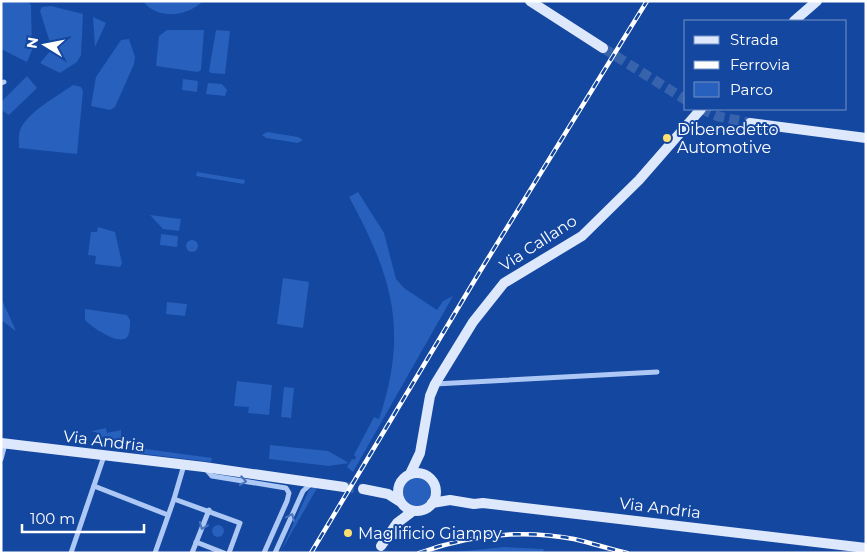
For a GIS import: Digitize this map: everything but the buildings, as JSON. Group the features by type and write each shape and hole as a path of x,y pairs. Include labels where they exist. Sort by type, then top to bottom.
{"main road":[{"path":"530,1 603,48"},
{"path":"795,20 817,1"},
{"name":"Via Callano","path":"410,474 420,453 430,396 435,384 473,322 504,283 582,236 638,180 700,110"},
{"path":"750,123 866,138"},
{"name":"Via Andria","path":"3,443 204,467 344,487"},
{"path":"381,546 397,523 413,511 426,508 432,503 436,491 420,453"},
{"path":"376,491 399,484 410,474 420,473 429,477"},
{"path":"397,523 401,503 397,492 399,484"},
{"path":"363,489 376,491 413,511"},
{"name":"Via Andria","path":"436,491 450,500"},
{"name":"Via Andria","path":"432,503 450,500 866,548"}],"street":[{"path":"435,384 657,372"},
{"path":"1,459 3,443"},
{"path":"71,553 104,456"},
{"path":"154,553 174,499 184,465"},
{"name":"Via Andria","path":"204,467 212,476 286,488 289,493 287,500 264,553"},
{"path":"275,553 303,491 312,483"},
{"path":"94,486 168,515"},
{"path":"174,499 209,510 240,523 229,553"},
{"path":"192,553 209,510"},
{"path":"196,542 224,553"}],"green space":[{"path":"1,1 28,1 31,5 32,50 27,62 1,49"},
{"path":"143,1 203,1 181,13 164,14 149,7"},
{"path":"51,6 83,14 81,55 77,62 60,73 40,63 52,49 40,11 42,7"},
{"path":"93,17 106,23 95,47"},
{"path":"167,30 204,30 201,70 198,72 156,66 159,36"},
{"path":"216,30 230,31 225,74 211,73 209,71"},
{"path":"129,39 135,57 134,64 115,107 110,110 91,106 96,77 121,40"},
{"path":"27,76 37,88 9,115 1,110 1,102"},
{"path":"183,79 198,81 197,92 182,90"},
{"path":"208,83 222,84 227,90 225,96 206,94"},
{"path":"73,85 81,87 83,91 77,154 19,148 19,133 30,116"},
{"path":"267,132 298,137 303,140 298,143 266,138 262,135"},
{"path":"197,172 245,180 244,184 196,176"},
{"path":"358,192 384,233 396,279 404,288 437,310 443,301 453,296 353,472 347,467 352,459 354,460 356,457 354,455 374,417 379,419 388,387 393,358 394,330 385,278 376,252 349,197"},
{"path":"150,215 181,219 179,231 163,229"},
{"path":"98,227 115,232 122,263 120,267 95,264 96,256 88,255 91,232 97,232"},
{"path":"161,234 178,236 177,247 160,245"},
{"path":"194,240 197,241 197,251 190,252 187,251 186,244 187,241"},
{"path":"283,278 309,282 303,328 277,324"},
{"path":"2,300 16,331 1,320"},
{"path":"167,302 187,304 185,316 166,314"},
{"path":"85,309 127,315 130,320 128,336 124,339 113,338 99,331 85,320"},
{"path":"237,381 272,385 269,415 248,413 249,407 234,406"},
{"path":"284,387 294,388 291,418 281,417"},
{"path":"106,428 107,433 121,430 121,441 113,441 108,436 98,438 96,432 92,431"},
{"path":"270,445 328,451 349,463 329,466 269,459"},
{"path":"131,447 212,458 211,462 136,453"},
{"path":"417,478 427,482 431,492 427,502 417,506 407,502 403,492 407,482"},
{"path":"313,487 317,488 280,553 309,490"},
{"path":"218,525 224,531 218,537 212,531"},
{"path":"504,547 544,549 543,553 446,553"}],"tunnel":[{"path":"603,48 684,99"},
{"path":"703,110 717,116 750,123"},
{"path":"344,487 363,489"}],"railway":[{"path":"311,553 479,273 647,1"},
{"path":"419,553 476,538 515,534 534,534 574,539 627,553"}],"place":[{"name":"Dibenedetto Automotive","path":"667,138"},
{"name":"Maglificio Giampy","path":"348,533"}]}
